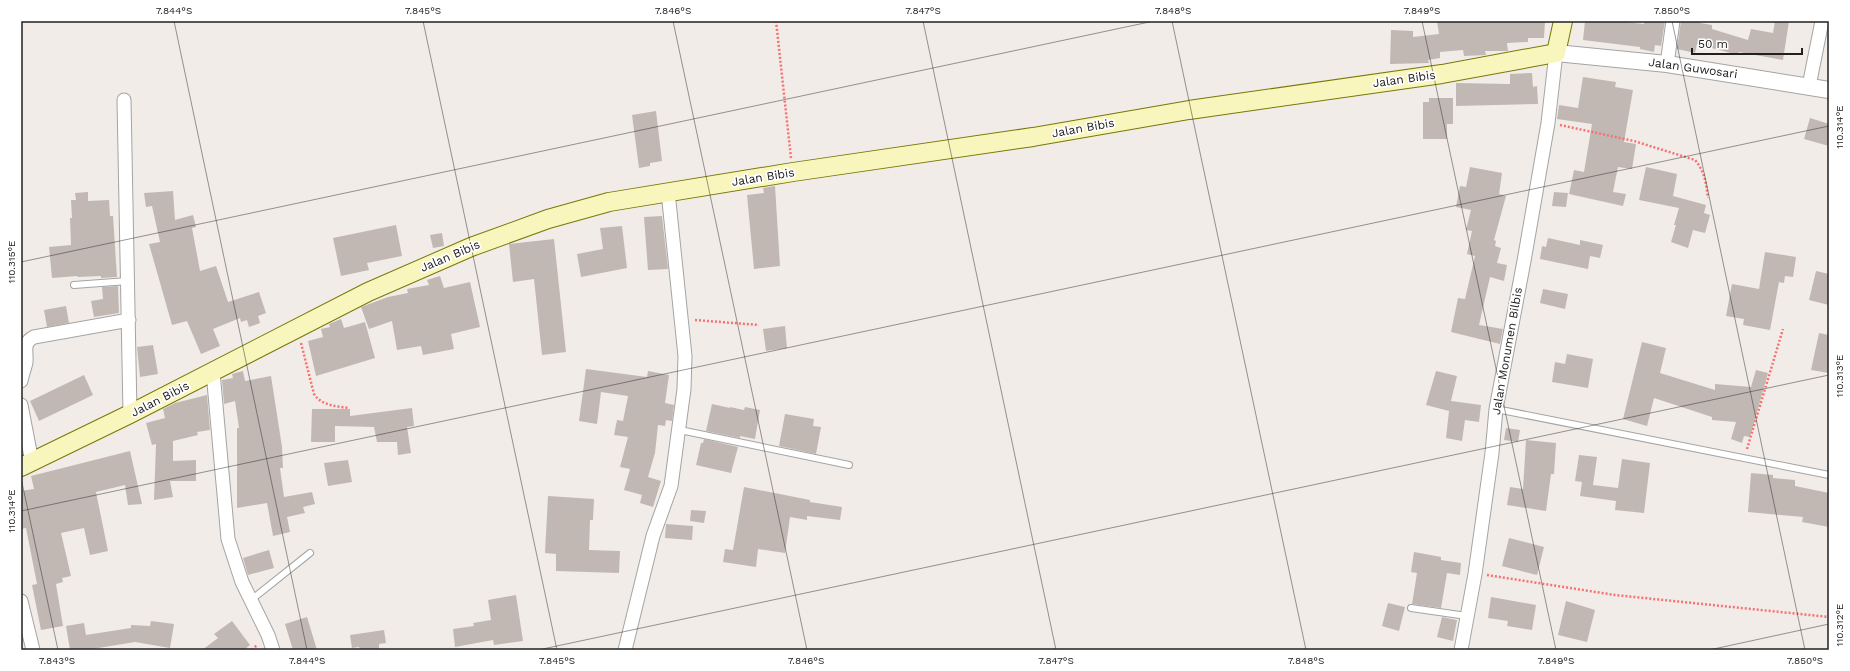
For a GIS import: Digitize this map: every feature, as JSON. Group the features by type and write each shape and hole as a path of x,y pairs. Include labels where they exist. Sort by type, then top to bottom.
{"main road":[{"path":"1556,53 1563,21"},
{"name":"Jalan Bibis","path":"27,464 130,414 297,327 368,292 471,246 548,219 609,202 792,172 1033,137 1189,110 1442,74 1556,53"}],"street":[{"path":"1667,64 1673,21"},
{"path":"1809,86 1822,21"},
{"name":"Jalan Guwosari","path":"1556,53 1667,64 1829,90"},
{"name":"Jalan Monumen Bilbis","path":"1461,650 1475,574 1492,453 1496,409 1548,123 1556,53"},
{"path":"124,100 130,414"},
{"path":"625,650 653,536 671,486 680,430 686,372 682,319 668,192"},
{"path":"21,381 22,368 26,362 26,344 29,339 34,336 129,320"},
{"path":"213,372 228,539 234,560 268,635 273,650"},
{"path":"21,405 27,464"},
{"path":"21,601 33,650"}],"lane":[{"path":"74,285 128,281"},
{"path":"1496,409 1829,475"},
{"path":"680,430 849,465"},
{"path":"251,600 310,553"},
{"path":"1411,608 1467,616"}],"path":[{"path":"776,21 792,172"},
{"path":"1548,123 1634,141 1695,160 1701,167 1706,177 1708,198"},
{"path":"682,319 759,325"},
{"path":"297,327 314,394 317,399 324,404 349,408"},
{"path":"1744,458 1783,329"},
{"path":"1475,574 1557,584 1615,594 1829,617"}],"building":[{"path":"1437,21 1545,21 1544,38 1528,38 1528,42 1507,43 1508,51 1485,51 1486,55 1464,56 1463,50 1440,52 1440,58 1428,60 1429,63 1390,64 1391,30 1413,31 1413,37 1439,34"},
{"path":"1585,21 1616,21 1644,24 1644,21 1665,21 1661,46 1655,45 1654,52 1640,49 1640,47 1583,40"},
{"path":"1681,21 1701,21 1700,23 1712,25 1712,29 1748,40 1751,29 1773,33 1775,21 1789,21 1783,60 1739,52 1738,55 1697,44 1695,53 1677,49"},
{"path":"1532,73 1533,87 1537,86 1538,104 1456,106 1456,83 1510,84 1510,74"},
{"path":"1583,77 1616,82 1615,87 1633,90 1624,142 1636,144 1632,169 1618,167 1613,192 1626,194 1623,206 1569,194 1574,170 1584,172 1592,124 1557,119 1559,105 1578,108"},
{"path":"1429,98 1453,98 1453,124 1447,124 1447,139 1423,139 1423,102 1429,102"},
{"path":"656,111 662,161 650,163 650,166 639,168 632,115"},
{"path":"1810,118 1829,124 1829,146 1804,139"},
{"path":"1470,167 1502,173 1499,194 1506,196 1494,240 1496,241 1495,246 1501,248 1497,263 1507,265 1504,281 1490,277 1479,325 1503,329 1500,344 1451,332 1458,298 1465,299 1475,256 1467,254 1472,231 1466,230 1471,210 1456,207 1460,186 1466,187"},
{"path":"1646,167 1677,174 1673,196 1706,205 1704,213 1710,215 1705,233 1693,230 1688,248 1671,242 1679,208 1639,200"},
{"path":"775,186 780,266 754,269 747,195 764,193 763,188"},
{"path":"173,191 175,220 193,215 196,227 192,228 200,271 216,266 228,302 259,292 266,313 258,316 260,323 249,327 247,320 241,322 240,318 213,329 220,346 201,354 187,321 172,325 149,244 160,242 152,206 146,207 144,193"},
{"path":"88,192 88,201 109,200 110,216 113,216 117,277 101,278 101,276 77,276 52,278 49,247 71,245 71,200 76,200 75,193"},
{"path":"1554,192 1568,193 1566,207 1552,206"},
{"path":"662,216 668,269 648,270 644,217"},
{"path":"396,225 402,256 367,263 369,270 341,276 333,238"},
{"path":"622,226 627,268 581,277 577,254 603,249 600,228"},
{"path":"442,233 444,246 433,248 430,235"},
{"path":"1548,238 1580,245 1580,240 1603,245 1600,258 1590,256 1588,269 1540,259 1542,246 1546,247"},
{"path":"554,239 566,352 542,355 534,279 513,282 509,244"},
{"path":"1765,252 1796,257 1793,277 1785,276 1784,283 1779,282 1770,330 1743,325 1744,319 1726,316 1732,284 1759,289"},
{"path":"1816,271 1829,274 1829,305 1809,300"},
{"path":"440,276 444,288 470,282 480,327 451,334 454,349 423,355 421,346 397,350 392,321 369,329 361,307 388,297 408,293 407,289 429,285 427,280"},
{"path":"118,286 119,313 94,317 91,301 103,299 102,287"},
{"path":"1543,289 1568,294 1565,309 1540,303"},
{"path":"66,306 69,323 47,327 44,310"},
{"path":"341,319 344,328 365,322 375,358 316,376 308,341 323,337 321,329 330,327 329,324"},
{"path":"785,326 787,348 766,351 763,329"},
{"path":"1819,333 1829,335 1829,373 1811,370"},
{"path":"1642,342 1666,348 1660,373 1715,390 1715,384 1751,387 1756,370 1768,373 1750,437 1744,436 1742,443 1731,439 1736,422 1712,420 1712,417 1654,398 1647,426 1623,419"},
{"path":"153,345 158,374 140,377 137,347"},
{"path":"1567,354 1593,359 1588,388 1552,382 1555,362 1565,364"},
{"path":"586,369 647,377 648,371 669,375 665,403 674,405 672,421 666,420 665,426 658,425 655,453 648,477 661,481 653,507 640,503 642,495 624,490 630,469 620,467 628,437 614,435 617,420 623,421 628,396 601,392 597,424 579,421"},
{"path":"243,371 245,381 271,376 282,447 283,468 280,468 284,497 312,492 315,504 303,507 305,513 287,517 290,532 273,536 267,503 237,508 237,428 239,428 235,401 224,404 222,380 233,378 232,374"},
{"path":"1436,371 1457,376 1451,401 1481,405 1479,422 1465,420 1462,441 1446,438 1449,411 1426,405"},
{"path":"84,375 93,395 39,421 30,401"},
{"path":"207,395 210,430 197,432 198,435 173,441 173,461 196,460 196,481 170,481 173,497 154,500 156,444 152,445 146,423 165,418 163,409 175,403"},
{"path":"712,404 744,410 745,407 760,410 755,439 740,436 740,438 706,431"},
{"path":"412,408 414,426 407,427 411,453 398,455 397,442 377,442 374,427 335,426 335,442 311,442 312,409 350,409 350,416"},
{"path":"785,414 814,419 813,426 821,427 816,454 779,446"},
{"path":"1506,428 1520,430 1518,442 1504,440"},
{"path":"704,439 738,447 731,473 696,465 701,443 703,443"},
{"path":"1526,440 1556,443 1554,474 1551,474 1546,511 1507,505 1510,487 1523,489"},
{"path":"130,451 142,504 128,505 125,485 96,492 108,551 90,555 84,528 61,533 71,576 62,578 63,582 56,584 63,626 41,630 32,585 37,584 26,528 21,529 21,491 34,489 31,476"},
{"path":"1579,455 1597,457 1593,485 1618,488 1622,459 1650,463 1644,513 1615,510 1616,501 1580,496 1582,482 1575,481"},
{"path":"348,460 352,482 328,486 324,463"},
{"path":"1751,473 1773,475 1773,478 1795,480 1795,486 1829,493 1829,527 1802,522 1803,517 1748,512"},
{"path":"744,487 810,500 810,502 842,507 840,520 807,516 807,520 790,517 785,553 758,549 756,567 723,562 725,549 733,550"},
{"path":"548,496 594,499 593,520 590,520 589,550 620,551 619,573 556,571 556,554 545,553"},
{"path":"691,510 706,511 704,523 690,521"},
{"path":"666,524 693,526 692,540 665,538"},
{"path":"1509,538 1544,547 1537,575 1502,566"},
{"path":"269,550 274,568 248,575 243,558"},
{"path":"1414,552 1441,557 1441,560 1461,563 1460,575 1447,573 1441,608 1412,604 1417,573 1411,572"},
{"path":"516,595 523,641 494,645 493,640 455,647 453,629 474,626 473,623 491,620 488,600"},
{"path":"1491,597 1536,605 1532,630 1507,626 1508,621 1488,618"},
{"path":"1566,601 1595,610 1587,642 1558,635"},
{"path":"1388,603 1405,607 1399,631 1382,626"},
{"path":"307,617 317,650 293,650 285,624"},
{"path":"1442,617 1457,620 1453,641 1437,637"},
{"path":"151,621 174,624 170,648 135,642 86,650 70,650 66,626 84,623 86,635 131,628 131,625 150,626"},
{"path":"232,621 250,645 244,650 202,650 218,638 214,634"},
{"path":"384,630 386,643 379,644 379,650 360,650 359,647 352,648 350,635"}]}
